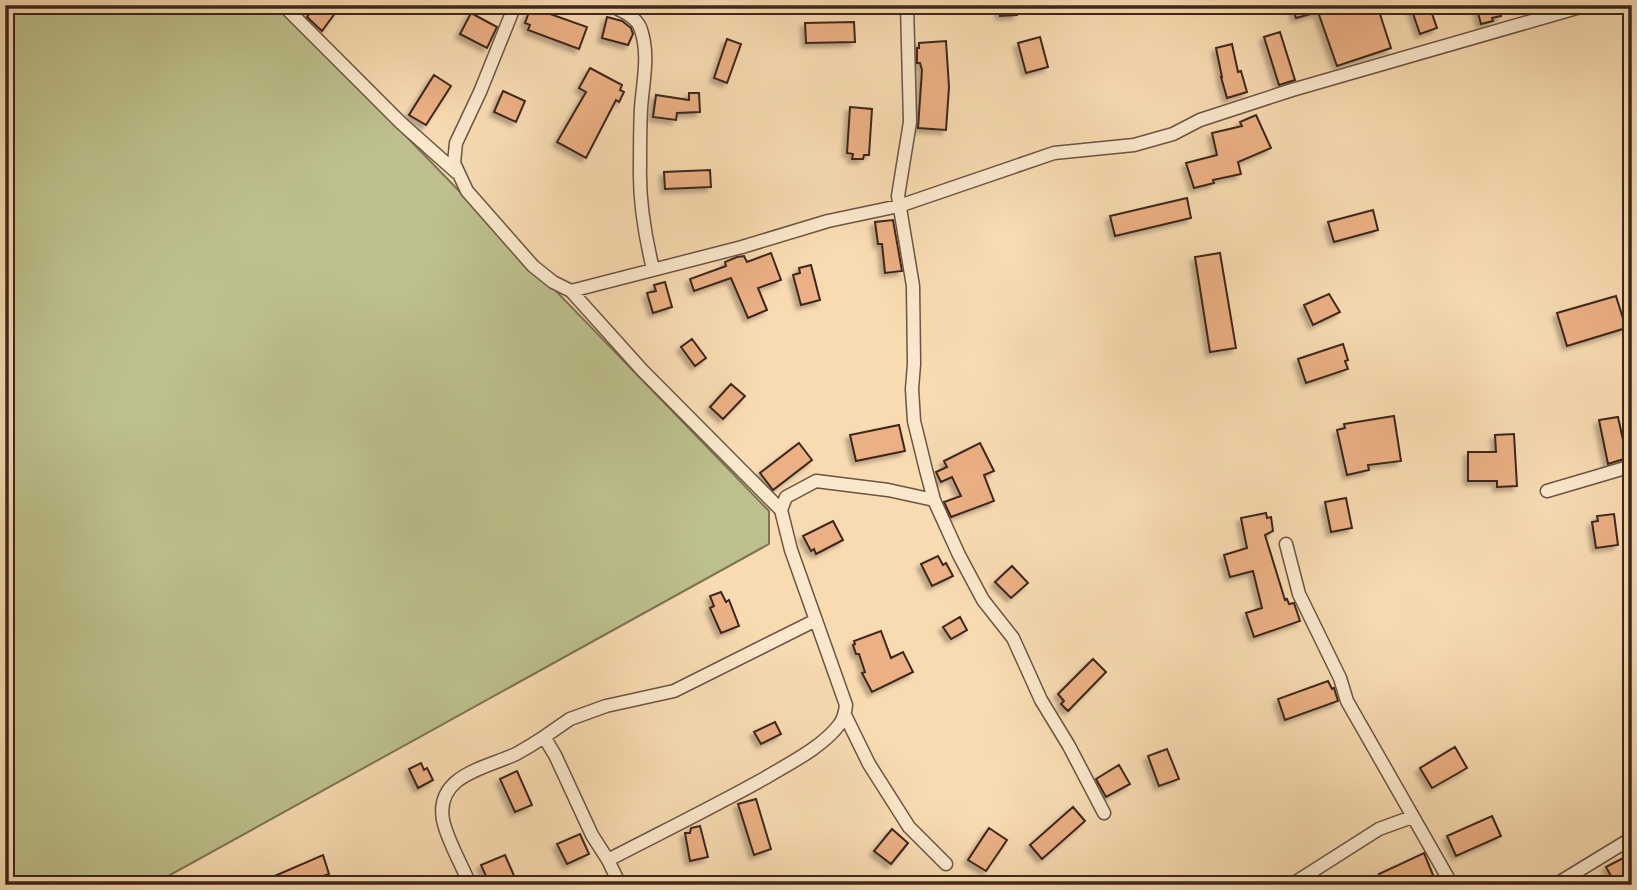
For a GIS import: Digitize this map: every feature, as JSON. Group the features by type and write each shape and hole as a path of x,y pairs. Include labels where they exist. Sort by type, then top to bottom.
{"street":[{"path":"283,5 401,123 456,172 467,191 533,266 553,282 571,291 642,370 781,510 791,550 846,705 845,715 840,725 823,741 788,764 725,800 608,860"},
{"path":"456,172 453,153 456,143 515,5"},
{"path":"610,5 627,13 639,23 644,40 639,172 642,226 653,270"},
{"path":"907,5 909,122 898,196 913,286 914,421 934,500 983,600 1013,638 1041,700 1104,813"},
{"path":"571,291 741,247 828,221 899,206 1054,153 1134,145 1173,134 1200,120 1292,90 1587,5"},
{"path":"1547,491 1632,466"},
{"path":"781,510 786,497 816,481 888,490 934,500"},
{"path":"1286,544 1299,594 1340,678 1347,701 1452,885"},
{"path":"470,885 443,821 442,804 449,789 471,771 514,754 570,719 606,706 674,691 816,620"},
{"path":"845,715 869,764 909,827 946,864"},
{"path":"544,737 620,885"},
{"path":"1291,885 1378,829 1412,817"},
{"path":"1555,885 1632,838"}],"green space":[{"path":"5,5 279,5 769,511 769,544 152,885 5,885"}],"building":[{"path":"315,5 341,5 322,31 307,17"},
{"path":"999,5 1017,5 1017,15 1000,16"},
{"path":"1292,5 1377,5 1391,48 1337,66 1318,12 1296,18"},
{"path":"1410,5 1429,5 1437,28 1420,34"},
{"path":"1476,5 1498,5 1501,16 1481,24"},
{"path":"536,9 587,27 579,49 528,30 530,25 525,23 529,12 534,14"},
{"path":"471,13 497,27 487,48 460,34"},
{"path":"607,17 622,21 631,28 633,34 628,45 602,38"},
{"path":"854,22 855,42 806,43 805,23"},
{"path":"1280,32 1295,80 1279,85 1264,37"},
{"path":"1040,37 1048,67 1026,73 1018,43"},
{"path":"727,39 741,44 727,83 714,78"},
{"path":"946,41 949,87 946,130 918,128 922,70 920,63 917,63 917,48 919,43"},
{"path":"1232,44 1238,72 1241,71 1247,92 1227,98 1216,48"},
{"path":"590,68 622,85 620,90 624,92 619,102 616,100 586,158 557,142 586,92 579,88"},
{"path":"434,75 451,86 426,125 409,115"},
{"path":"503,91 525,101 516,122 494,112"},
{"path":"689,93 699,93 700,112 677,113 676,120 653,117 656,95 689,100"},
{"path":"850,107 872,109 869,155 864,155 863,159 852,159 853,154 847,153"},
{"path":"1256,115 1271,148 1238,162 1241,174 1213,180 1214,183 1194,188 1186,163 1217,155 1212,133 1242,126 1240,122"},
{"path":"710,170 711,187 665,189 664,172"},
{"path":"1187,198 1191,218 1115,236 1110,216"},
{"path":"1373,210 1378,230 1334,242 1328,222"},
{"path":"893,220 902,271 885,273 882,244 878,244 875,222"},
{"path":"771,253 781,280 758,288 767,310 748,318 731,278 694,291 690,279 726,266 725,262 737,257 744,256 747,262"},
{"path":"1220,253 1236,348 1210,352 1195,257"},
{"path":"811,265 820,300 801,305 793,275 800,273 799,268"},
{"path":"665,282 672,307 653,313 647,293 656,291 654,285"},
{"path":"1329,294 1340,312 1313,325 1304,305"},
{"path":"1616,296 1626,328 1567,346 1557,313"},
{"path":"692,339 706,358 695,366 681,347"},
{"path":"1343,344 1348,369 1306,383 1298,359"},
{"path":"731,384 745,396 723,419 710,407"},
{"path":"1394,416 1401,461 1368,465 1369,470 1347,475 1337,430 1345,428 1344,424"},
{"path":"1618,417 1627,458 1608,464 1599,420"},
{"path":"899,425 905,451 856,461 850,435"},
{"path":"1514,434 1517,486 1497,487 1497,481 1468,481 1468,452 1496,452 1495,435"},
{"path":"799,443 812,460 773,490 760,473"},
{"path":"980,443 994,471 984,475 994,501 951,517 944,502 961,496 952,477 941,482 936,472 947,467 944,461"},
{"path":"1346,498 1352,528 1331,532 1325,502"},
{"path":"1266,513 1267,518 1271,517 1273,531 1265,535 1285,600 1287,599 1289,604 1294,603 1300,621 1254,637 1246,613 1262,608 1253,571 1230,577 1224,555 1247,548 1241,518"},
{"path":"1614,514 1618,545 1596,548 1592,522 1598,521 1597,516"},
{"path":"833,521 843,540 816,554 814,549 811,551 803,536"},
{"path":"938,556 943,565 946,563 953,576 932,586 921,564"},
{"path":"1012,566 1028,583 1011,598 995,582"},
{"path":"721,592 726,602 729,600 739,626 721,633 710,608 714,606 710,596"},
{"path":"960,617 967,630 951,639 943,627"},
{"path":"881,631 891,658 903,652 913,672 872,692 862,673 865,672 859,654 856,654 853,645 854,641"},
{"path":"1093,659 1106,672 1068,711 1061,704 1064,701 1058,694"},
{"path":"1328,681 1332,689 1334,688 1338,701 1285,720 1278,699"},
{"path":"775,722 781,734 761,744 754,732"},
{"path":"1455,747 1467,768 1432,788 1420,768"},
{"path":"1167,749 1179,779 1159,786 1148,756"},
{"path":"421,763 433,780 418,788 409,769"},
{"path":"1119,765 1130,784 1106,797 1096,779"},
{"path":"517,771 532,805 515,812 500,779"},
{"path":"756,799 771,849 754,855 738,804"},
{"path":"1073,807 1085,821 1042,859 1030,845"},
{"path":"1492,816 1501,836 1456,856 1447,836"},
{"path":"700,826 708,857 690,861 685,833 690,833 691,828"},
{"path":"989,828 1007,840 986,871 968,860"},
{"path":"892,829 908,843 891,864 874,851"},
{"path":"580,834 589,854 567,864 557,844"},
{"path":"1424,853 1433,875 1415,885 1366,885 1380,877 1379,874"},
{"path":"323,855 329,874 299,885 254,885"},
{"path":"505,855 515,878 500,885 490,885 481,865"},
{"path":"1625,857 1632,869 1632,885 1616,885 1606,867"}]}
